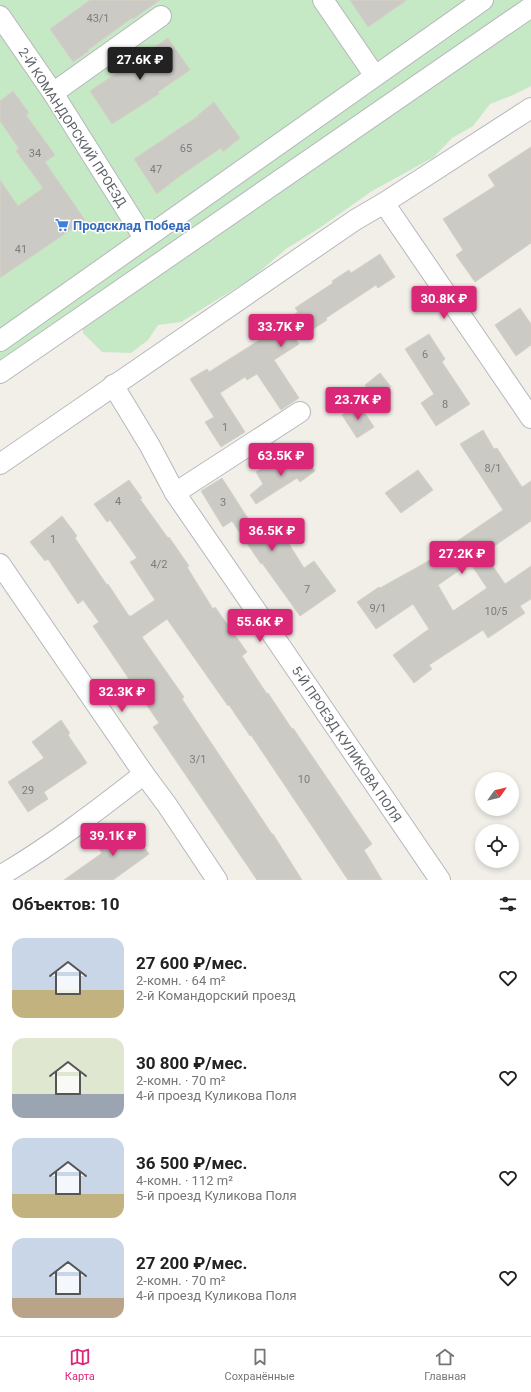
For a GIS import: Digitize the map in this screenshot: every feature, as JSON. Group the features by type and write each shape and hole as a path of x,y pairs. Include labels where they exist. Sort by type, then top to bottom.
{"street":[{"path":"323,0 374,76"},
{"path":"0,341 483,0"},
{"path":"0,373 531,7"},
{"name":"2-Й КОМАНДОРСКИЙ ПРОЕЗД","path":"0,16 53,93 144,238"},
{"path":"53,93 162,16"},
{"path":"0,464 348,224 384,203 531,108"},
{"path":"384,203 531,418"},
{"name":"5-Й ПРОЕЗД КУЛИКОВА ПОЛЯ","path":"113,386 150,446 175,494 280,644 440,880"},
{"path":"175,494 300,412"},
{"path":"0,564 144,774 167,805 217,880"},
{"path":"0,876 112,799 144,774"}],"green space":[{"path":"0,0 531,0 531,86 490,104 473,126 452,138 434,157 372,191 321,227 286,249 252,278 181,322 158,325 148,340 131,353 102,352 83,333 83,324 0,384"}],"building":[{"path":"90,0 160,0 133,19 132,18 73,62 50,29"},
{"path":"350,0 407,0 368,27"},
{"path":"168,38 190,70 158,92 159,94 112,124 90,91 121,70 120,68"},
{"path":"13,91 29,113 26,115 55,155 45,162 85,220 0,278 0,180 18,206 43,188 16,151 19,149 0,121 0,101"},
{"path":"214,102 240,138 223,152 221,148 177,178 157,194 134,159 198,116"},
{"path":"531,147 531,243 475,282 456,255 463,250 443,219 495,186 488,175"},
{"path":"380,254 395,277 378,288 376,285 326,318 327,320 296,340 299,344 274,360 299,398 281,410 257,374 247,380 245,377 220,393 245,432 221,447 205,422 214,417 190,379 207,369 209,372 269,334 267,332 298,312 295,308 333,283 332,281 349,270 351,273"},
{"path":"520,308 531,324 531,345 516,356 495,325"},
{"path":"429,334 445,359 442,362 470,404 436,426 421,403 434,394 405,349"},
{"path":"380,373 391,387 376,399 365,385"},
{"path":"359,404 374,427 357,438 342,415"},
{"path":"483,430 494,449 497,448 522,487 531,481 531,521 484,553 505,584 531,566 531,599 520,606 525,613 488,638 483,630 429,665 432,669 414,683 393,655 429,629 413,604 376,629 357,602 379,587 380,588 425,563 503,510 460,444","holes":["470,563 487,588 453,611 438,585"]},
{"path":"302,454 315,471 300,482 297,478 256,504 250,495 263,484 256,472 273,461 279,472"},
{"path":"418,470 433,490 401,513 385,493"},
{"path":"222,478 256,531 274,520 304,568 314,561 336,591 300,616 262,563 261,564 232,521 223,527 201,491"},
{"path":"129,480 142,498 140,499 189,566 187,567 213,609 215,607 247,652 242,656 267,694 268,693 292,729 293,728 372,844 364,850 382,880 348,880 251,735 250,736 229,705 228,706 167,619 142,637 184,697 182,699 273,834 302,880 257,880 153,727 159,723 93,626 99,622 83,600 78,604 48,559 45,561 30,542 62,516 77,536 75,538 107,585 108,584 129,616 131,616 155,600 130,562 137,558 110,520 107,522 94,504"},
{"path":"61,720 70,733 68,735 87,763 44,792 48,799 28,812 8,782 44,758 32,742"},
{"path":"127,823 149,854 113,880 64,880 102,853 96,845"}],"place":[{"name":"Продсклад Победа","path":"62,225"}]}
